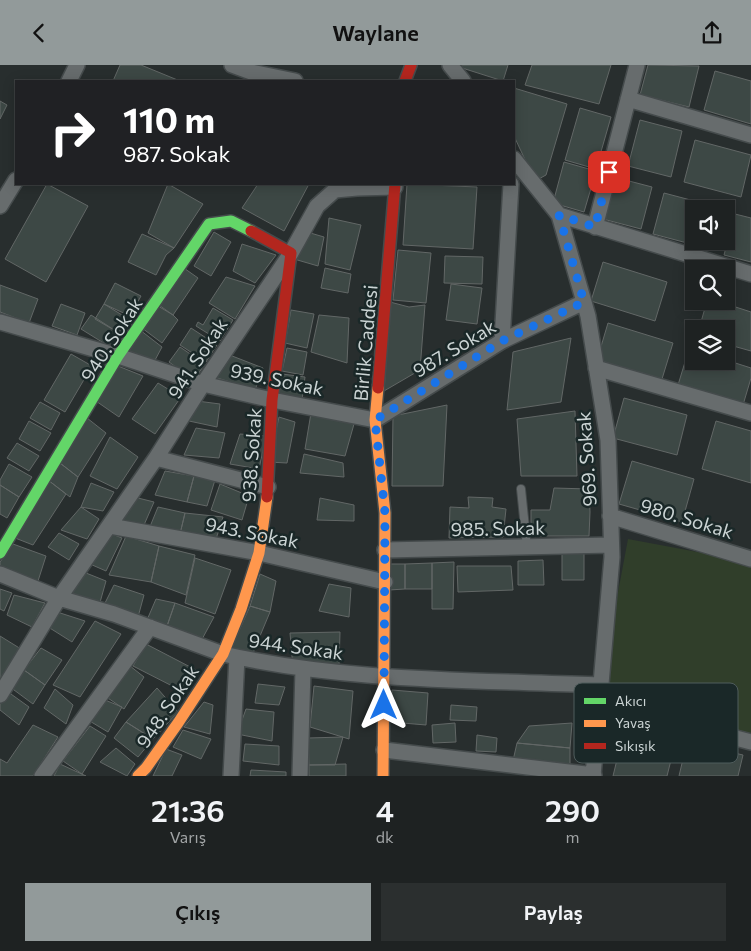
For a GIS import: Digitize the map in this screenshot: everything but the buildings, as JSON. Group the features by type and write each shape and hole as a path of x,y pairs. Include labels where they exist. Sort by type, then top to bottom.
{"street":[{"path":"70,80 77,65"},
{"path":"232,65 251,72 278,71 293,80"},
{"path":"400,79 410,65"},
{"path":"450,65 462,80"},
{"path":"595,227 637,65"},
{"path":"628,99 751,135"},
{"name":"969. Sokak","path":"515,160 559,215 588,317 608,440 612,557 601,683"},
{"path":"0,207 9,185"},
{"path":"502,341 511,185"},
{"name":"941. Sokak","path":"0,695 59,598 156,458 291,253 317,206 336,190 395,186"},
{"name":"Birlik Caddesi","path":"383,776 385,513 375,420 395,186"},
{"path":"559,215 751,274"},
{"name":"940. Sokak","path":"0,553 118,357 209,224 232,221 291,253"},
{"name":"938. Sokak","path":"230,656 241,609 259,553 268,487 272,400 291,253"},
{"name":"987. Sokak","path":"375,420 502,341 584,302"},
{"name":"939. Sokak","path":"0,322 203,384 272,400 375,420"},
{"path":"596,367 751,413"},
{"path":"156,458 268,487"},
{"name":"980. Sokak","path":"610,516 751,559"},
{"name":"943. Sokak","path":"110,526 259,553 385,581"},
{"name":"985. Sokak","path":"385,550 611,545"},
{"name":"944. Sokak","path":"0,574 59,598 114,614 230,656 303,669 384,676 574,684"},
{"path":"42,776 150,627"},
{"path":"230,656 231,776"},
{"name":"948. Sokak","path":"138,776 230,656"},
{"path":"300,776 303,669"},
{"path":"738,738 751,741"},
{"path":"384,750 594,775"}],"lane":[{"path":"522,489 527,547"}],"green space":[{"path":"628,539 751,562 751,738 738,736 738,683 601,683"}],"traffic: fast":[{"path":"0,553 118,356 209,224 231,221 251,231"}],"traffic: slow":[{"path":"378,388 375,420 385,513 383,776"},
{"path":"138,776 146,768 178,723 223,654 241,609 259,553 267,497"}],"traffic: jam":[{"path":"405,80 411,65"},
{"path":"378,388 395,185"},
{"path":"251,231 291,253 272,400 267,497"}],"route":[{"path":"384,705 385,513 375,420 502,341 584,302 559,215 595,227 609,172"}]}
